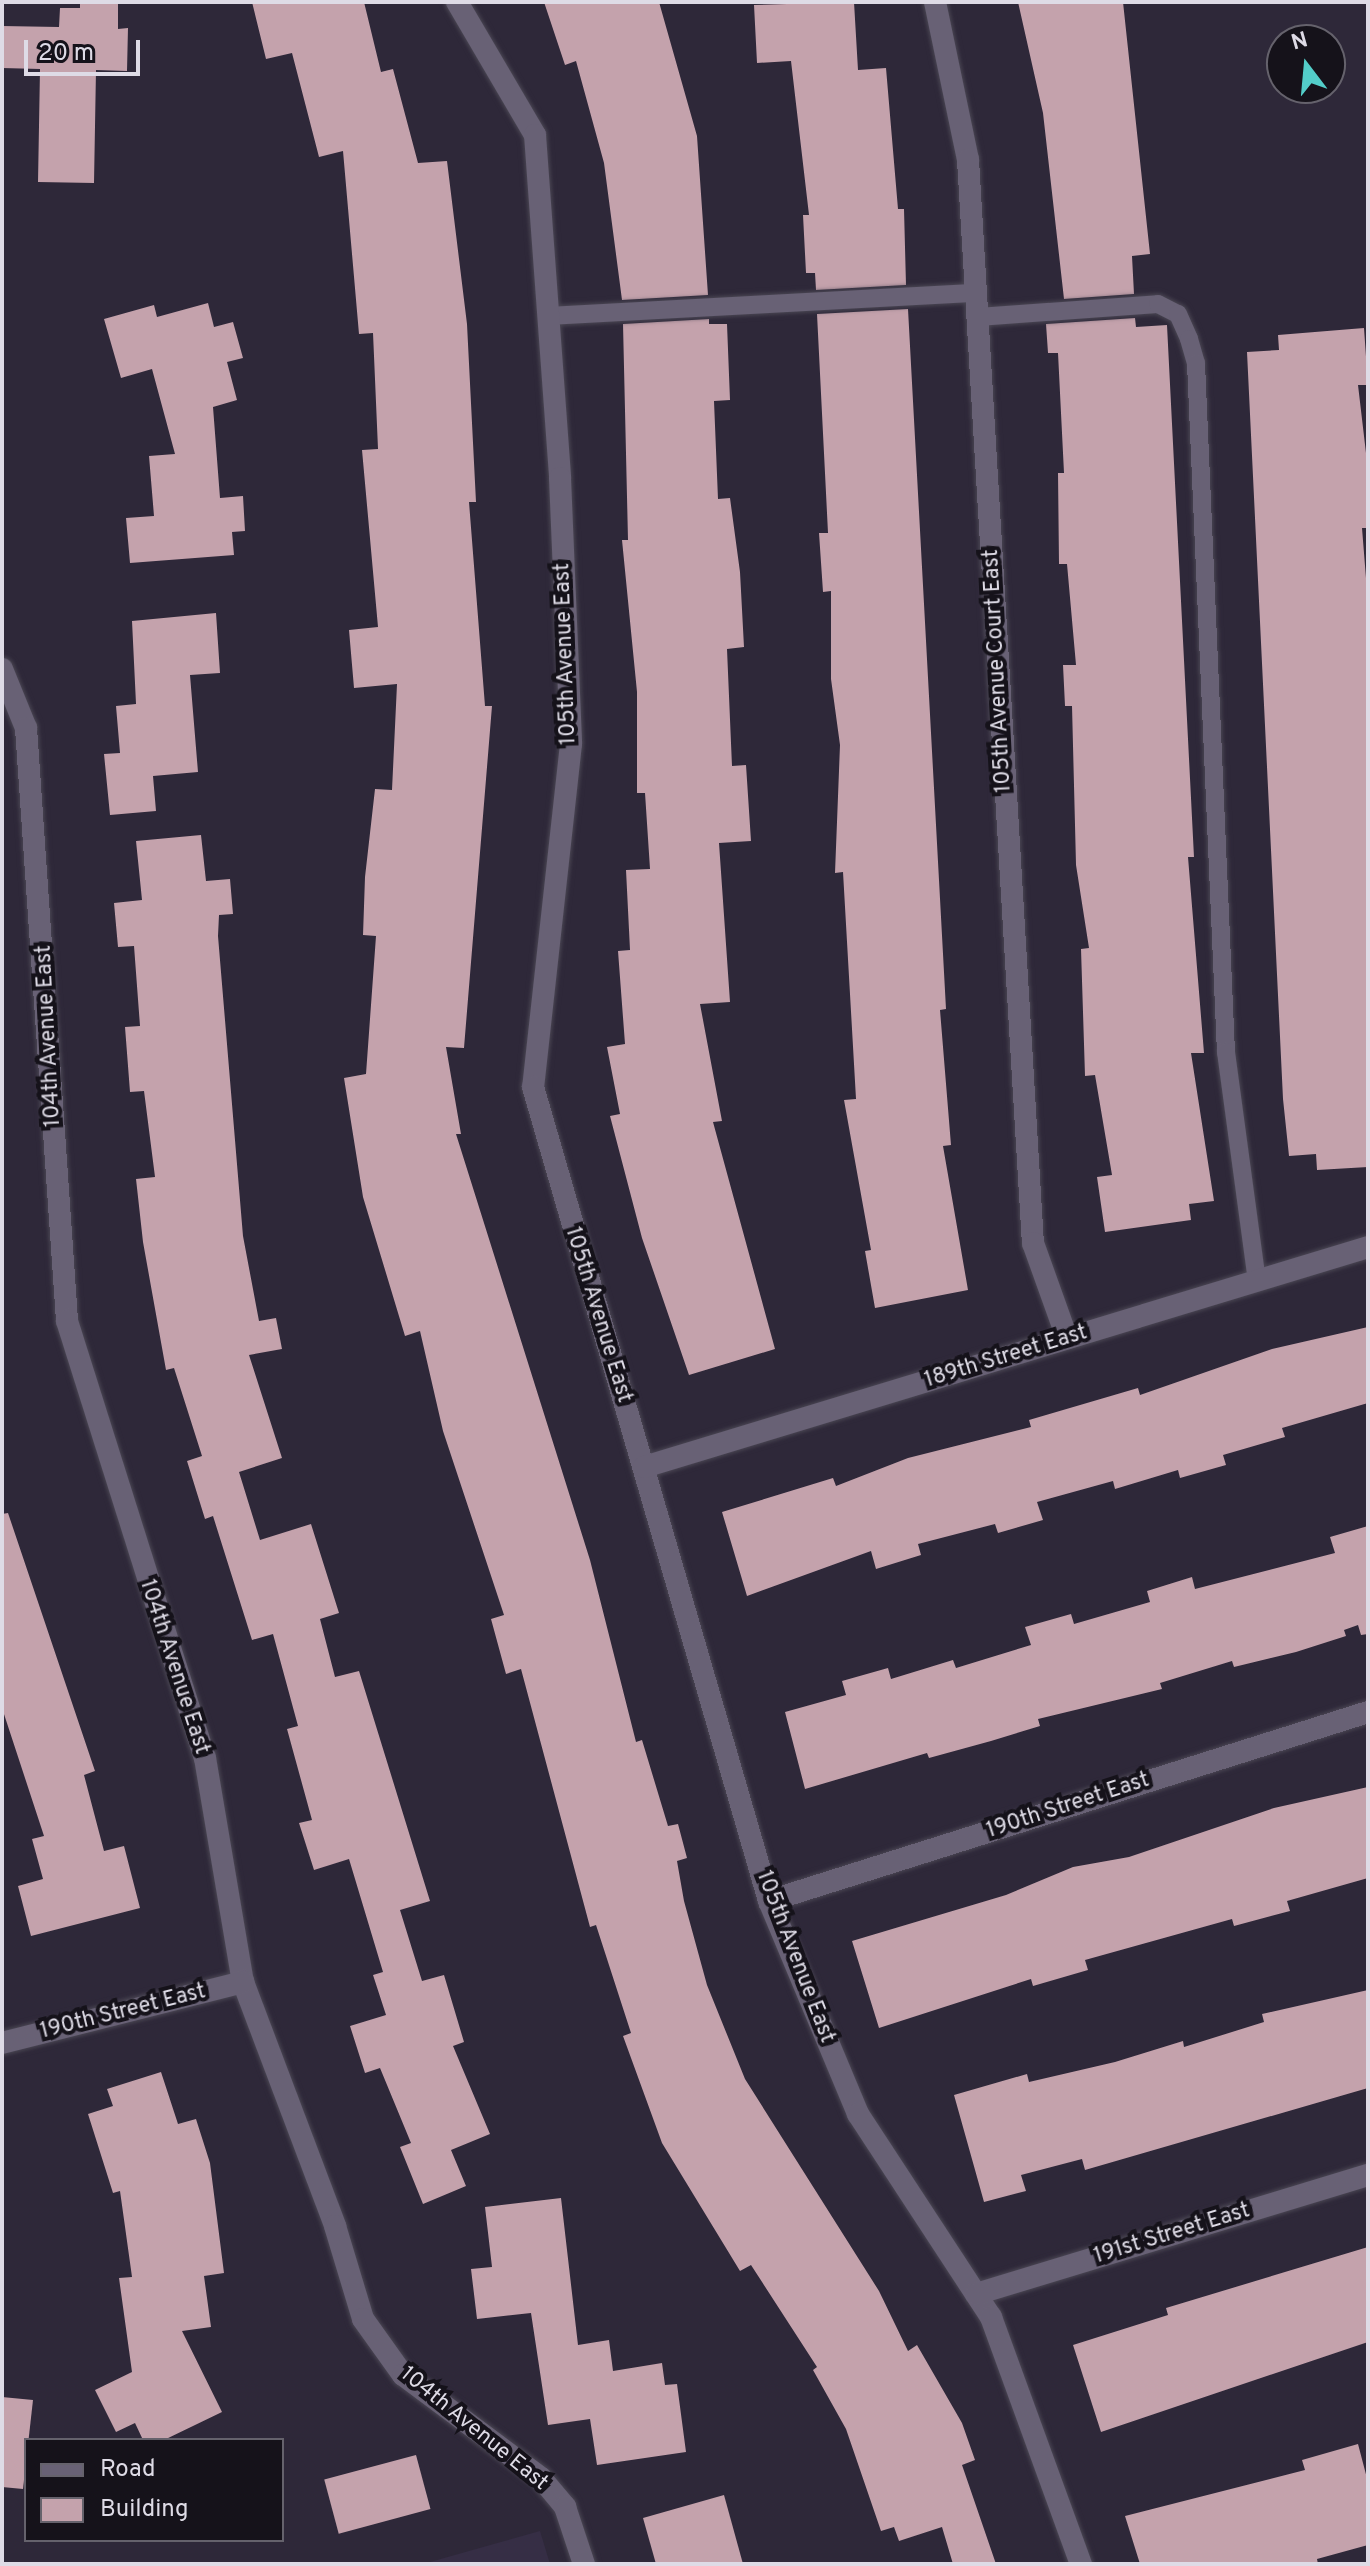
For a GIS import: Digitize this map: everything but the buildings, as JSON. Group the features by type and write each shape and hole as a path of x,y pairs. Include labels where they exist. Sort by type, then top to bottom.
{"street":[{"name":"105th Avenue East","path":"457,2 535,135 548,316 571,744 533,1087 769,1901 858,2114 991,2317 1081,2564"},
{"name":"105th Avenue Court East","path":"935,2 968,160 1033,1243 1067,1338"},
{"name":"104th Avenue East","path":"2,669 26,728 67,1321 205,1758 243,1982 335,2226 363,2319 403,2375 541,2478 565,2507 584,2564"},
{"name":"189th Street East","path":"644,1467 1368,1247"},
{"name":"190th Street East","path":"769,1901 1368,1712"},
{"name":"190th Street East","path":"2,2043 243,1982"},
{"name":"191st Street East","path":"976,2294 1368,2175"}],"lane":[{"path":"548,316 976,293"},
{"path":"978,317 1158,304 1178,314 1196,363 1226,1052 1257,1280"}],"shaded area":[{"path":"540,2531 550,2564 423,2564"}]}
